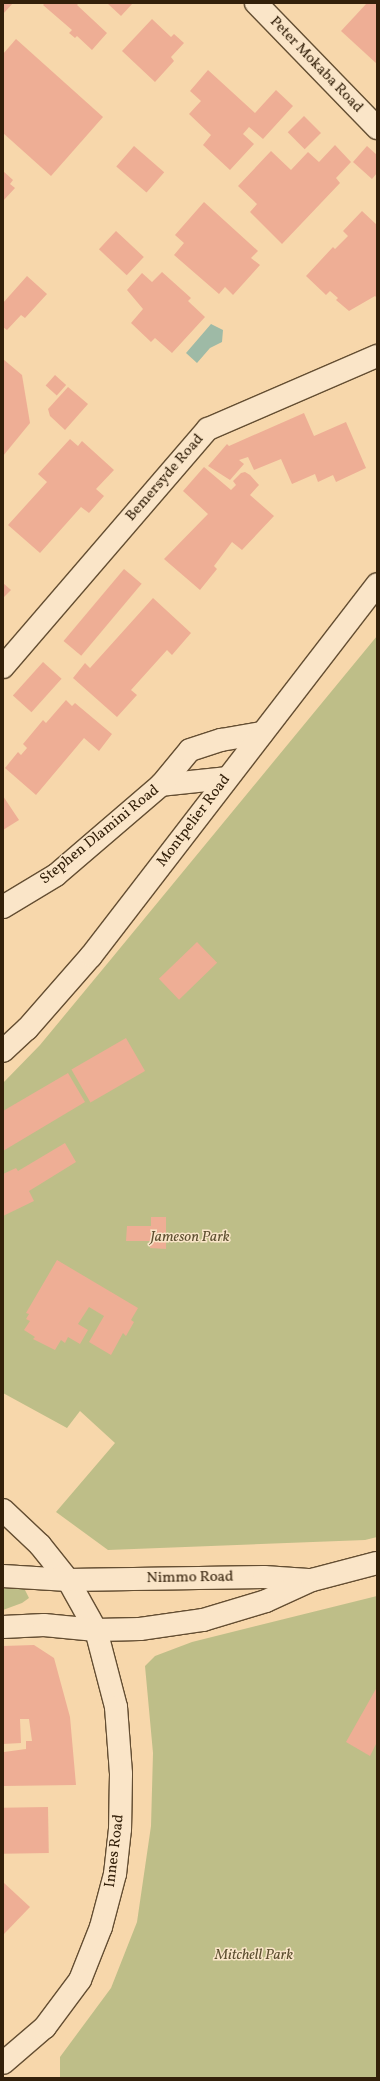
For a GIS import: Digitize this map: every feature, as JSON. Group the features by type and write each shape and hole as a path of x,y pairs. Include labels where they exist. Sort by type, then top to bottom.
{"street":[{"name":"Peter Mokaba Road","path":"256,3 377,128"},
{"name":"Bemersyde Road","path":"3,667 208,429 377,356"},
{"name":"Montpelier Road","path":"3,1051 27,1029 90,956 377,584"},
{"path":"161,785 180,759 195,747 221,740 262,733"},
{"name":"Stephen Dlamini Road","path":"3,907 56,875 161,785 226,778"},
{"name":"Innes Road","path":"3,1510 40,1545 68,1580 96,1630 116,1706 121,1774 120,1829 115,1874 101,1927 80,1980 45,2027 3,2063"},
{"name":"Nimmo Road","path":"3,1627 44,1625 96,1630 140,1629 203,1620 266,1601 312,1580 377,1563"},
{"name":"Nimmo Road","path":"3,1576 68,1580 257,1577 312,1580"},
{"path":"3,2071 11,2078"}],"green space":[{"name":"Jameson Park","path":"377,636 377,1537 365,1540 108,1550 56,1512 115,1443 80,1411 67,1428 3,1393 3,1083 40,1045"},
{"path":"3,1585 23,1586 29,1598 22,1603 3,1610"},
{"name":"Mitchell Park","path":"377,1596 377,2078 60,2078 60,2057 111,1988 137,1922 151,1826 153,1753 145,1666 155,1656 192,1642"}],"shaded area":[{"path":"211,324 223,330 222,342 210,348 197,363 186,353"}],"building":[{"path":"3,3 13,3 3,14"},
{"path":"45,3 79,3 77,5 107,33 92,50 77,36 75,38 69,33 72,30 43,5"},
{"path":"107,3 133,3 121,16"},
{"path":"367,3 377,3 377,64 341,31"},
{"path":"152,19 171,37 174,34 184,43 171,57 174,61 155,82 122,51"},
{"path":"16,39 103,117 51,176 3,133 3,54"},
{"path":"208,70 255,113 276,90 293,106 263,139 249,127 243,134 254,144 230,170 203,145 211,135 189,114 201,101 190,91"},
{"path":"304,116 321,133 305,149 288,132"},
{"path":"335,145 351,162 336,178 340,183 282,244 250,212 257,204 238,186 271,151 291,170 308,152 319,162"},
{"path":"134,146 164,172 146,193 116,166"},
{"path":"367,146 377,155 377,173 372,179 353,162"},
{"path":"3,171 13,180 10,184 15,188 3,201"},
{"path":"204,202 258,251 251,258 260,265 233,295 225,287 219,294 174,255 184,243 175,235"},
{"path":"362,211 377,225 377,298 375,296 349,311 336,300 338,298 330,291 326,295 306,276 333,247 335,249 348,236 343,231"},
{"path":"116,231 144,257 127,275 99,249"},
{"path":"162,272 191,298 188,301 205,317 172,353 155,338 151,342 131,323 143,309 127,290 142,273 152,282"},
{"path":"27,276 47,294 25,318 21,315 7,330 3,327 3,303"},
{"path":"3,359 22,375 30,423 3,456"},
{"path":"55,375 66,385 57,395 46,385"},
{"path":"68,387 88,404 65,430 50,416 48,409"},
{"path":"304,413 314,436 346,422 366,468 336,482 333,475 318,482 315,474 292,484 281,459 254,470 248,457 239,460 244,464 230,480 208,466 227,444 229,446"},
{"path":"70,439 78,446 82,441 114,470 96,489 104,496 89,513 81,507 40,553 8,525 47,482 38,474"},
{"path":"204,467 231,490 236,485 233,481 241,473 245,472 250,475 259,485 250,495 274,516 242,550 232,542 214,566 217,569 200,590 164,559 208,514 183,491"},
{"path":"124,569 142,584 81,656 64,641"},
{"path":"3,583 11,590 3,598"},
{"path":"153,598 191,633 172,655 167,650 131,690 137,695 117,717 73,678 85,663 90,668"},
{"path":"43,662 62,679 31,712 13,695"},
{"path":"66,700 72,706 75,703 112,734 99,751 84,738 36,795 5,768 18,752 21,755 27,748 23,744 43,720 46,723"},
{"path":"3,796 19,820 3,830"},
{"path":"197,942 217,963 179,1000 159,979"},
{"path":"126,1038 145,1071 90,1102 71,1070"},
{"path":"68,1073 85,1102 3,1151 3,1111"},
{"path":"65,1143 76,1162 29,1191 34,1201 3,1216 3,1174 16,1168 18,1171"},
{"path":"151,1217 166,1217 166,1249 150,1248 150,1241 126,1241 127,1226 151,1226"},
{"path":"57,1260 138,1308 131,1320 134,1322 126,1336 123,1333 111,1355 89,1342 104,1316 89,1307 78,1324 88,1330 80,1344 68,1337 65,1343 61,1340 55,1350 33,1339 35,1337 24,1330 30,1321 26,1319 29,1314 26,1313"},
{"path":"34,1645 54,1658 70,1717 76,1785 3,1786 4,1752 26,1749 26,1741 32,1741 29,1719 20,1719 21,1743 3,1744 3,1646"},
{"path":"377,1687 377,1742 370,1756 346,1742"},
{"path":"48,1807 49,1853 4,1854 3,1808"},
{"path":"3,1882 30,1907 3,1935"}]}
